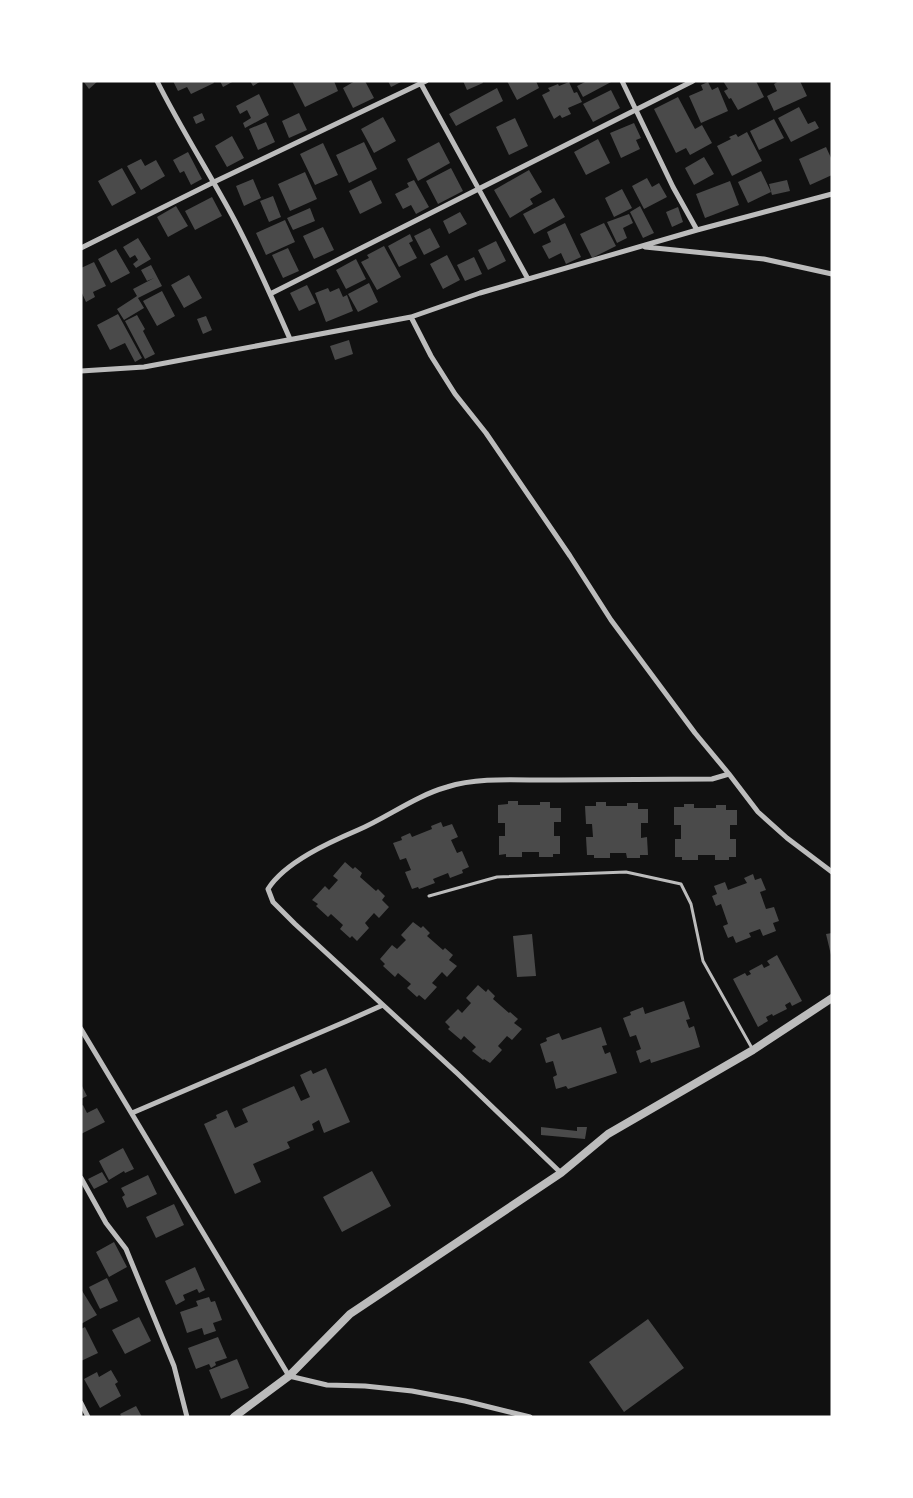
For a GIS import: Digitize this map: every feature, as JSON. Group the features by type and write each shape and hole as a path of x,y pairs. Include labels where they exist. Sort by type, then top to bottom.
{"street":[{"path":"157,81 178,122 237,224 290,339"},
{"path":"622,81 697,230"},
{"path":"270,294 693,81"},
{"path":"81,248 422,82 528,279"},
{"path":"81,371 144,367 411,317 480,293 697,230 832,194"},
{"path":"641,247 764,258 832,274"},
{"path":"411,317 431,356 456,394 486,433 611,620 695,732 758,812 787,838 832,872"},
{"path":"561,1173 458,1074 290,919 273,902 268,889 274,878 319,847 367,826 409,803 446,787 462,783 503,780 712,779 729,774"},
{"path":"234,1417 289,1376 350,1314 561,1173 608,1134 753,1050 832,998"},
{"path":"132,1114 383,1004"},
{"path":"81,1029 289,1376 327,1385 365,1386 412,1391 465,1401 530,1417"},
{"path":"81,1178 106,1223 126,1249 174,1366 188,1417"},
{"path":"81,1403 88,1417"}],"lane":[{"path":"428,896 497,877 626,872 681,884 691,904 703,961 753,1050"}],"building":[{"path":"83,81 98,81 89,89"},
{"path":"173,81 213,81 214,83 191,94 187,87 178,91"},
{"path":"220,81 234,81 223,87"},
{"path":"250,81 261,81 253,86"},
{"path":"292,81 334,81 338,91 305,107"},
{"path":"355,81 365,81 374,98 353,108 343,88"},
{"path":"388,81 403,81 391,87"},
{"path":"463,81 482,81 483,83 467,90"},
{"path":"507,81 536,81 539,88 517,100"},
{"path":"587,81 613,81 583,97 577,86"},
{"path":"723,81 756,81 764,97 738,110 724,91 728,89"},
{"path":"779,81 800,81 807,96 774,111 767,96 777,91 774,84"},
{"path":"569,82 574,93 577,92 582,102 568,108 571,114 562,118 560,115 554,119 542,95 550,91 548,88"},
{"path":"708,82 712,90 718,87 728,111 701,123 689,96 703,90 701,85"},
{"path":"497,88 503,101 456,126 449,114"},
{"path":"611,90 620,108 593,122 583,104"},
{"path":"259,94 269,115 245,128 243,123 251,118 247,110 240,114 236,106"},
{"path":"678,97 695,129 702,125 712,143 690,155 686,148 676,153 654,109"},
{"path":"799,107 808,124 815,121 819,128 791,142 778,118"},
{"path":"202,113 205,120 196,124 193,117"},
{"path":"299,113 307,130 289,138 282,121"},
{"path":"383,117 396,141 374,153 361,129"},
{"path":"515,118 528,146 509,155 496,127"},
{"path":"774,119 784,138 759,150 750,131"},
{"path":"266,122 275,142 258,150 249,129"},
{"path":"634,123 641,138 636,140 640,149 621,158 610,133"},
{"path":"747,132 762,161 732,176 717,146 731,139 729,137 736,134 738,137"},
{"path":"232,136 244,158 227,167 215,146"},
{"path":"598,139 610,163 586,175 574,152"},
{"path":"364,142 377,169 349,183 336,155"},
{"path":"439,142 450,163 418,181 407,159"},
{"path":"323,143 338,175 315,185 300,154"},
{"path":"826,147 832,160 832,175 810,185 799,159"},
{"path":"188,152 202,179 191,185 184,171 180,173 173,160"},
{"path":"704,157 714,174 694,185 685,168"},
{"path":"141,159 145,166 156,160 165,176 141,190 127,166"},
{"path":"122,168 136,193 112,206 98,181"},
{"path":"451,168 463,191 438,204 426,181"},
{"path":"529,170 542,192 530,199 533,204 510,218 494,190"},
{"path":"761,171 771,192 748,203 738,182"},
{"path":"305,172 317,199 290,211 278,184"},
{"path":"647,178 652,187 659,183 667,197 644,209 632,186"},
{"path":"253,179 261,198 244,206 236,186"},
{"path":"371,180 382,203 360,214 349,191"},
{"path":"414,180 429,207 416,214 411,205 403,209 395,194 409,187 407,183"},
{"path":"787,180 790,191 772,195 769,184"},
{"path":"730,181 739,205 705,218 696,194"},
{"path":"622,189 632,208 614,217 605,198"},
{"path":"273,196 281,217 269,222 260,201"},
{"path":"212,197 222,216 195,230 185,211"},
{"path":"554,198 565,217 534,234 523,214"},
{"path":"176,206 188,226 168,237 157,217"},
{"path":"640,206 654,233 643,238 630,212"},
{"path":"678,207 683,222 672,227 666,212"},
{"path":"310,208 315,221 293,230 287,218"},
{"path":"460,212 467,224 449,234 443,221"},
{"path":"629,214 633,223 623,228 627,238 617,243 607,222"},
{"path":"285,220 295,242 266,255 256,233"},
{"path":"565,223 581,257 566,264 561,253 549,259 542,246 551,242 547,232"},
{"path":"604,223 616,246 592,258 580,234"},
{"path":"323,227 334,250 314,259 303,236"},
{"path":"430,228 440,247 424,255 414,236"},
{"path":"410,234 413,241 409,243 417,258 399,267 388,246"},
{"path":"138,238 151,259 136,268 133,264 138,260 135,255 130,258 123,247"},
{"path":"496,241 506,261 488,270 478,250"},
{"path":"384,246 401,277 377,290 361,262 369,258 367,255"},
{"path":"288,248 299,271 283,278 272,255"},
{"path":"116,249 130,273 111,283 98,259"},
{"path":"447,255 460,280 443,289 430,264"},
{"path":"474,257 482,274 465,281 457,265"},
{"path":"356,259 366,279 346,289 336,270"},
{"path":"94,262 106,286 93,292 95,297 86,302 81,291 81,268"},
{"path":"151,265 162,286 138,298 144,308 124,320 117,309 137,296 133,289 154,278 147,281 141,270"},
{"path":"189,275 202,298 184,308 171,285"},
{"path":"369,283 378,302 358,312 348,294"},
{"path":"307,285 316,303 299,311 290,293"},
{"path":"328,288 330,292 339,288 343,297 347,295 353,311 326,322 315,293"},
{"path":"162,291 175,316 157,326 143,301"},
{"path":"118,314 142,358 135,362 125,343 110,350 97,325"},
{"path":"137,315 155,354 145,359 125,321"},
{"path":"206,316 212,330 203,334 197,319"},
{"path":"349,340 353,354 335,360 330,346"},
{"path":"508,801 518,801 518,805 540,805 540,802 550,802 550,808 561,808 561,822 554,822 554,836 560,836 560,854 553,854 553,857 539,857 539,852 522,852 522,857 506,857 506,854 499,855 499,836 505,836 505,823 498,823 498,805 508,804"},
{"path":"596,802 606,802 606,806 627,806 627,803 638,803 638,809 648,809 648,823 641,823 641,838 647,837 648,855 640,855 640,858 627,858 626,853 610,853 610,858 594,858 594,855 587,855 586,837 593,837 592,824 586,824 585,806 596,806"},
{"path":"684,804 694,804 694,808 716,808 716,805 726,805 726,810 737,810 737,825 730,825 730,839 736,839 736,857 729,857 729,860 715,860 715,855 698,855 698,860 682,860 682,857 675,857 675,839 681,839 681,825 674,825 674,807 684,807"},
{"path":"441,822 443,827 452,824 458,837 451,840 457,853 462,851 469,867 462,870 463,873 450,878 448,873 433,879 435,883 419,889 418,887 412,889 405,872 411,870 406,858 400,860 393,843 402,840 401,837 410,833 412,837 432,829 431,826"},
{"path":"345,862 353,869 355,867 362,873 360,877 385,896 382,900 389,907 379,918 374,913 365,923 369,928 357,941 352,936 350,938 340,929 343,925 331,914 328,917 316,906 318,904 312,900 325,886 329,890 338,880 333,876"},
{"path":"753,874 755,880 761,878 766,890 760,892 766,909 774,907 779,921 773,923 776,931 763,936 760,929 749,933 751,937 736,943 733,936 728,938 723,926 728,924 721,904 716,906 712,896 717,894 714,886 725,882 728,890 747,883 744,878"},
{"path":"413,922 421,928 423,926 430,933 427,936 443,950 445,948 453,955 449,960 457,966 447,977 442,972 432,983 437,987 425,1000 419,995 417,997 407,988 411,984 398,973 395,977 383,966 385,964 380,959 392,945 397,949 406,940 401,935"},
{"path":"832,933 832,955 831,955 826,934"},
{"path":"532,934 536,976 517,977 513,936"},
{"path":"777,955 802,1001 792,1006 790,1002 785,1005 787,1009 773,1016 772,1014 766,1017 768,1021 758,1027 733,979 745,973 747,976 751,974 749,971 762,964 764,968 770,965 767,961"},
{"path":"478,985 486,992 488,989 495,996 493,999 518,1019 514,1023 522,1029 512,1040 507,1036 498,1046 502,1050 490,1063 472,1051 476,1047 464,1036 461,1040 448,1029 450,1027 445,1022 458,1009 462,1013 471,1003 466,998"},
{"path":"684,1001 690,1019 686,1020 689,1028 694,1026 700,1047 651,1063 650,1059 640,1063 636,1051 641,1049 636,1035 630,1037 623,1018 631,1015 630,1012 643,1007 645,1014"},
{"path":"601,1027 607,1045 602,1046 605,1054 610,1052 617,1073 568,1089 566,1086 556,1089 553,1077 557,1075 553,1061 546,1063 540,1044 547,1041 546,1038 559,1033 562,1040"},
{"path":"326,1068 350,1122 324,1133 319,1120 312,1124 314,1130 287,1142 290,1148 253,1164 261,1182 235,1194 204,1124 217,1118 216,1115 227,1110 235,1128 248,1122 242,1109 294,1086 301,1101 310,1097 300,1075 311,1070 313,1074"},
{"path":"81,1084 87,1096 81,1099"},
{"path":"83,1105 87,1113 97,1108 105,1122 81,1134 81,1106"},
{"path":"541,1127 577,1131 577,1127 587,1127 585,1139 541,1135"},
{"path":"123,1148 134,1169 125,1173 124,1171 109,1180 99,1161"},
{"path":"372,1171 391,1206 342,1232 323,1197"},
{"path":"102,1172 108,1182 94,1189 88,1179"},
{"path":"148,1175 157,1194 127,1208 122,1197 125,1195 121,1188"},
{"path":"174,1204 184,1225 156,1238 146,1217"},
{"path":"114,1242 127,1267 109,1277 96,1252"},
{"path":"195,1267 205,1290 199,1293 197,1289 183,1295 185,1300 176,1305 165,1281"},
{"path":"107,1278 118,1301 100,1309 89,1287"},
{"path":"81,1289 97,1315 81,1324"},
{"path":"209,1297 211,1302 215,1301 222,1320 213,1323 216,1331 204,1335 202,1328 187,1333 180,1312 198,1306 196,1301"},
{"path":"139,1317 151,1341 125,1354 112,1330"},
{"path":"648,1319 684,1368 624,1412 589,1362"},
{"path":"85,1327 98,1353 81,1361 81,1329"},
{"path":"218,1337 227,1358 215,1362 216,1365 211,1368 209,1364 196,1369 188,1348"},
{"path":"237,1359 249,1388 221,1399 209,1370"},
{"path":"111,1370 118,1382 115,1384 121,1396 100,1408 84,1379 97,1372 99,1377"},
{"path":"136,1406 142,1417 122,1417 120,1414"}]}
